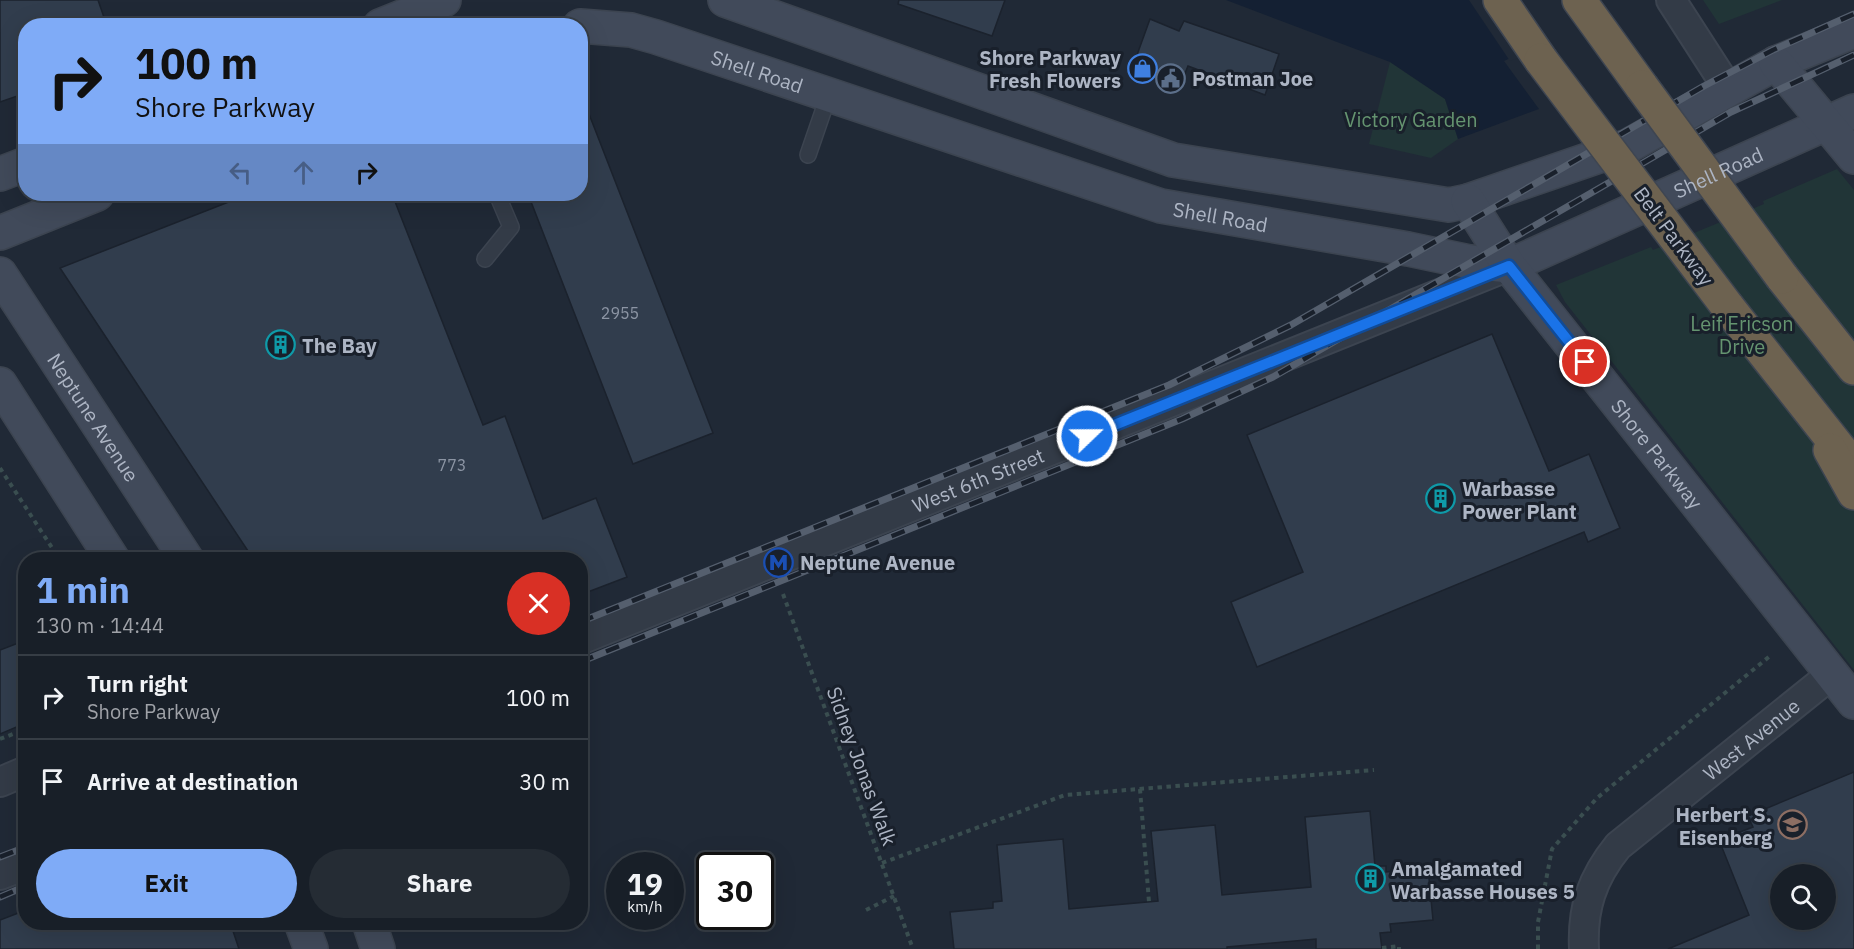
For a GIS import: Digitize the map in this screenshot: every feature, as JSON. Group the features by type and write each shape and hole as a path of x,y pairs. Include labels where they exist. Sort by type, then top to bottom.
{"highway":[{"name":"Belt Parkway","path":"1500,0 1541,60 1727,306 1854,467"},
{"path":"1579,0 1782,277 1854,368"},
{"path":"1809,412 1854,493"}],"main road":[{"path":"400,18 444,0"},
{"path":"725,0 1173,160 1449,205 1468,201 1628,146 1776,63 1854,31"},
{"name":"Shell Road","path":"588,27 631,30 656,37 1161,206 1470,262 1509,266 1840,117"},
{"path":"1776,63 1840,117 1854,157"},
{"path":"0,174 18,167"},
{"path":"0,232 80,201"},
{"name":"Shore Parkway","path":"1468,201 1509,266 1854,702"},
{"name":"Neptune Avenue","path":"0,274 182,552"},
{"path":"0,384 108,552"},
{"path":"304,930 310,949"},
{"path":"372,930 378,949"}],"street":[{"path":"1671,0 1729,90"},
{"name":"West 6th Street","path":"588,637 1509,266"},
{"name":"West Avenue","path":"1584,949 1582,922 1589,892 1602,865 1618,846 1832,674"},
{"path":"0,782 18,774"},
{"path":"0,875 18,867"}],"lane":[{"path":"808,155 829,94"},
{"path":"485,260 511,227 500,201"}],"path":[{"path":"0,468 55,552"},
{"name":"Sidney Jonas Walk","path":"783,594 913,949"},
{"path":"1538,949 1538,922 1552,849 1597,798 1770,656"},
{"path":"0,739 18,732"},
{"path":"882,863 1065,795 1374,770"},
{"path":"1140,789 1149,902"},
{"path":"866,910 894,896"},
{"path":"1382,948 1399,946 1399,949"}],"green space":[{"path":"1703,0 1782,0 1719,24"},
{"name":"Victory Garden","path":"1390,62 1445,99 1458,139 1431,158 1369,144"},
{"name":"Leif Ericson Drive","path":"1837,169 1854,190 1854,670 1565,302 1556,285 1651,247 1653,250 1764,204 1763,201"}],"water":[{"path":"1226,0 1484,0 1521,53 1504,61 1539,109 1458,139 1445,99 1390,62"}],"pier":[{"path":"1469,0 1487,0 1523,56 1510,61"}],"building":[{"path":"0,0 98,0 104,18 18,18 18,96 0,102"},
{"path":"899,0 1005,0 992,36 898,4"},
{"path":"1150,19 1179,31 1184,21 1279,54 1265,95 1188,66 1181,83 1133,66"},
{"path":"588,111 713,433 633,464 531,201 588,201"},
{"name":"The Bay","path":"231,201 395,201 483,425 505,416 543,519 596,498 627,577 588,592 588,552 249,552 60,268"},
{"name":"Warbasse Power Plant","path":"1492,334 1549,471 1589,454 1620,528 1588,542 1584,532 1257,667 1231,602 1303,572 1247,435"},
{"path":"18,643 18,726 0,734 0,650"},
{"path":"1854,772 1854,949 1668,949 1749,915 1719,840 1753,827 1748,816"},
{"name":"Amalgamated Warbasse Houses 5","path":"1370,811 1375,866 1386,866 1386,872 1428,868 1433,920 1390,924 1391,932 1380,933 1382,949 1316,949 1316,939 1227,947 1227,949 954,949 950,912 993,908 993,902 1002,901 997,845 1063,839 1069,909 1158,901 1151,831 1215,825 1222,895 1311,887 1305,817"},
{"path":"18,913 18,930 233,930 239,949 0,949 0,920"}],"railway":[{"path":"588,619 1169,385 1291,325 1704,86 1773,50 1854,14"},
{"path":"588,659 1182,419 1273,377 1731,112 1854,55"},
{"path":"0,857 18,850"},
{"path":"0,897 18,889"}],"place":[{"name":"Shore Parkway Fresh Flowers","path":"1142,68"},
{"name":"Postman Joe","path":"1171,78"},
{"name":"The Bay","path":"281,345"},
{"name":"Warbasse Power Plant","path":"1441,499"},
{"name":"Neptune Avenue","path":"779,562"},
{"name":"Herbert S. Eisenberg","path":"1793,825"},
{"name":"Amalgamated Warbasse Houses 5","path":"1370,879"}],"route":[{"path":"1087,436 1509,266 1585,362"}]}
